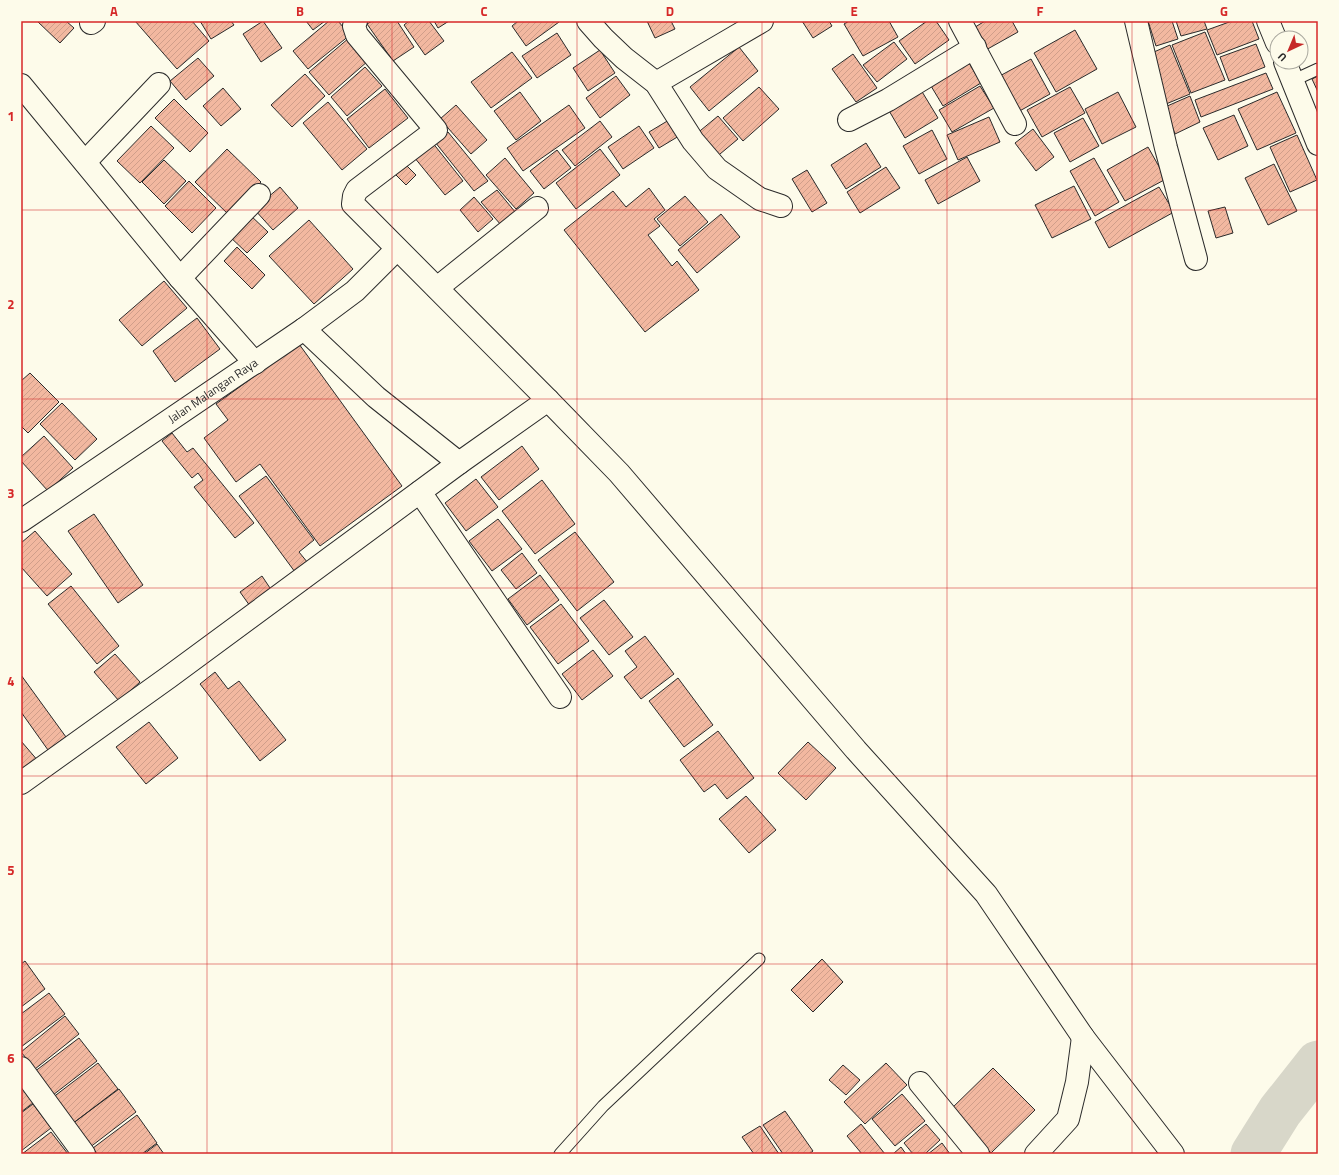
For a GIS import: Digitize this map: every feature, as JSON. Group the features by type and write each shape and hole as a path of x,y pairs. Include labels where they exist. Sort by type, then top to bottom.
{"street":[{"path":"356,21 354,26 357,35 436,130 357,190 354,196 353,204 548,400 618,473 856,750 986,894 1083,1037 1173,1154"},
{"path":"588,21 624,58 656,83 693,141 717,169 760,199 781,206"},
{"path":"656,83 762,21"},
{"path":"960,21 1015,124"},
{"path":"1136,21 1166,148 1196,259"},
{"path":"849,120 888,100 974,47"},
{"path":"1288,72 1318,144"},
{"path":"85,162 159,84"},
{"path":"21,85 180,278 255,363"},
{"path":"180,278 259,195"},
{"path":"437,288 537,208"},
{"name":"Jalan Malangan Raya","path":"21,521 304,329 355,291 397,249"},
{"path":"304,329 376,397 459,463"},
{"path":"21,784 163,682 459,463 548,400"},
{"path":"420,492 560,697"},
{"path":"1036,1154 1068,1119 1078,1082 1083,1037"},
{"path":"21,1068 84,1154"},
{"path":"920,1083 978,1154"}],"lane":[{"path":"1288,72 1318,69"},
{"path":"560,1154 603,1106 759,959"}],"building":[{"path":"37,21 66,21 74,28 60,43"},
{"path":"135,21 192,21 209,41 177,69"},
{"path":"200,21 231,21 234,25 211,39"},
{"path":"263,21 282,48 261,62 243,34"},
{"path":"306,21 325,21 313,30"},
{"path":"329,21 338,21 350,35 308,69 293,51"},
{"path":"372,21 397,21 414,47 393,61 367,24"},
{"path":"409,21 429,21 444,41 425,55 404,25"},
{"path":"434,21 449,21 438,28"},
{"path":"518,21 559,22 526,46 512,26"},
{"path":"647,21 671,21 675,29 655,38"},
{"path":"802,21 829,21 832,26 813,38"},
{"path":"849,21 889,21 898,37 863,56 844,24"},
{"path":"927,21 936,21 949,40 915,64 899,41"},
{"path":"985,21 1012,21 1018,32 984,51 972,29"},
{"path":"1148,21 1172,21 1178,39 1156,46"},
{"path":"1176,21 1204,21 1207,29 1181,36"},
{"path":"1232,21 1252,21 1259,39 1217,55 1207,30"},
{"path":"1075,30 1097,69 1056,92 1034,53"},
{"path":"1205,32 1225,80 1191,93 1172,45"},
{"path":"557,33 571,55 537,78 522,56"},
{"path":"349,38 368,61 329,95 309,72"},
{"path":"894,42 907,59 877,82 863,65"},
{"path":"1256,44 1265,67 1229,81 1220,57"},
{"path":"1170,45 1190,94 1166,104 1147,55"},
{"path":"739,47 758,71 709,111 690,87"},
{"path":"600,50 615,73 588,91 573,68"},
{"path":"512,52 532,78 491,108 471,82"},
{"path":"853,54 877,88 856,102 832,69"},
{"path":"198,58 214,76 186,100 170,81"},
{"path":"966,58 981,83 943,106 928,81"},
{"path":"1031,59 1050,94 1016,113 996,78"},
{"path":"365,67 382,86 347,116 331,97"},
{"path":"1266,73 1273,89 1201,117 1195,100"},
{"path":"305,74 325,96 292,127 271,105"},
{"path":"616,76 630,95 600,118 586,98"},
{"path":"1318,76 1318,92 1312,79"},
{"path":"980,86 994,108 952,132 939,110"},
{"path":"759,87 779,109 743,141 723,118"},
{"path":"1070,87 1085,113 1042,137 1027,110"},
{"path":"223,88 241,109 221,126 203,106"},
{"path":"385,89 408,118 369,148 347,119"},
{"path":"921,90 938,118 905,138 888,109"},
{"path":"520,92 541,121 516,140 494,111"},
{"path":"1118,92 1136,127 1102,144 1085,109"},
{"path":"1277,92 1296,133 1257,150 1238,109"},
{"path":"1190,96 1200,122 1175,134 1165,107"},
{"path":"174,99 208,133 190,152 155,118"},
{"path":"328,102 367,149 342,170 303,123"},
{"path":"456,105 487,140 471,154 440,119"},
{"path":"569,105 585,128 523,171 507,148"},
{"path":"1234,115 1248,146 1218,160 1203,128"},
{"path":"718,116 738,139 714,159 695,135"},
{"path":"989,117 1000,142 958,160 947,135"},
{"path":"1083,118 1099,146 1070,162 1054,133"},
{"path":"669,120 679,136 659,148 649,132"},
{"path":"600,121 612,137 575,166 562,150"},
{"path":"151,126 174,148 140,183 117,161"},
{"path":"639,126 654,148 623,169 608,147"},
{"path":"1033,129 1054,157 1036,171 1015,143"},
{"path":"932,130 947,159 919,174 903,146"},
{"path":"448,132 488,181 474,191 435,142"},
{"path":"1297,135 1317,180 1290,192 1270,147"},
{"path":"432,142 463,181 445,195 414,157"},
{"path":"866,143 881,167 846,189 831,165"},
{"path":"1148,147 1166,179 1125,201 1107,170"},
{"path":"227,149 261,182 229,215 195,182"},
{"path":"600,149 620,175 576,209 556,183"},
{"path":"557,150 571,168 544,189 530,171"},
{"path":"967,157 980,181 938,204 925,180"},
{"path":"505,158 534,193 516,209 486,175"},
{"path":"1094,158 1119,202 1095,216 1070,171"},
{"path":"164,160 186,181 164,204 142,182"},
{"path":"401,160 416,175 406,185 391,170"},
{"path":"1274,164 1297,211 1268,225 1245,178"},
{"path":"886,167 900,188 860,213 847,192"},
{"path":"807,170 827,203 812,212 792,179"},
{"path":"189,181 216,208 192,233 165,206"},
{"path":"1074,186 1091,219 1052,238 1035,205"},
{"path":"280,187 298,208 273,230 254,209"},
{"path":"1159,187 1174,212 1109,248 1095,222"},
{"path":"649,188 665,210 654,219 660,226 648,235 672,266 677,261 699,290 645,332 564,230 613,191 626,207"},
{"path":"497,190 516,213 501,225 481,202"},
{"path":"685,196 708,222 680,246 657,219"},
{"path":"474,197 493,219 478,232 460,210"},
{"path":"1225,207 1233,233 1216,238 1208,211"},
{"path":"249,214 268,232 247,253 228,235"},
{"path":"721,214 740,237 697,273 678,250"},
{"path":"309,220 353,269 314,304 269,256"},
{"path":"237,247 265,275 252,289 224,261"},
{"path":"164,281 187,308 142,346 119,320"},
{"path":"197,318 220,349 175,382 153,351"},
{"path":"299,344 402,486 320,546 260,464 236,482 204,438 228,420 216,404"},
{"path":"30,373 59,402 28,433 21,426 21,381"},
{"path":"62,403 97,439 75,460 40,424"},
{"path":"172,433 187,452 193,448 254,523 235,538 194,487 203,480 198,473 192,478 162,441"},
{"path":"44,436 73,468 48,491 21,461 21,457"},
{"path":"522,446 539,469 499,500 481,477"},
{"path":"266,476 314,540 299,552 308,563 295,572 239,496"},
{"path":"476,479 498,507 466,531 445,503"},
{"path":"542,480 575,524 535,554 502,511"},
{"path":"94,514 143,585 118,603 68,531"},
{"path":"498,519 522,549 492,571 469,541"},
{"path":"35,531 72,574 47,596 21,567 21,543"},
{"path":"575,532 614,582 577,611 538,560"},
{"path":"522,553 537,573 516,589 501,570"},
{"path":"540,575 559,600 527,625 508,599"},
{"path":"262,576 272,591 250,606 240,592"},
{"path":"71,586 119,646 97,664 48,604"},
{"path":"604,600 633,637 609,655 580,618"},
{"path":"561,604 589,641 558,664 530,627"},
{"path":"645,636 674,674 641,699 624,677 637,667 625,651"},
{"path":"593,650 613,676 582,700 562,674"},
{"path":"115,654 140,682 119,701 94,672"},
{"path":"215,672 228,689 239,681 286,740 260,761 200,684"},
{"path":"21,675 66,737 48,750 21,712"},
{"path":"678,678 713,725 684,747 649,701"},
{"path":"149,722 178,758 146,784 116,747"},
{"path":"718,731 754,778 727,799 715,784 704,792 680,760"},
{"path":"21,741 39,762 21,777"},
{"path":"808,742 836,768 806,800 778,773"},
{"path":"746,796 776,830 749,853 719,819"},
{"path":"822,959 843,982 813,1012 791,990"},
{"path":"25,961 45,989 21,1007 21,964"},
{"path":"49,993 65,1014 21,1047 21,1014"},
{"path":"65,1016 79,1034 35,1069 21,1052"},
{"path":"79,1038 97,1061 53,1095 34,1072"},
{"path":"98,1063 118,1089 72,1124 52,1098"},
{"path":"886,1063 907,1085 865,1124 844,1102"},
{"path":"843,1065 860,1080 846,1095 829,1080"},
{"path":"993,1068 1035,1110 991,1153 949,1111"},
{"path":"21,1087 33,1103 21,1112"},
{"path":"119,1089 136,1112 89,1148 72,1124"},
{"path":"902,1094 925,1121 895,1146 872,1119"},
{"path":"33,1104 51,1128 21,1151 21,1113"},
{"path":"785,1111 813,1151 809,1154 783,1154 763,1125"},
{"path":"137,1115 157,1143 142,1154 97,1154 93,1148"},
{"path":"861,1124 885,1154 862,1154 847,1136"},
{"path":"926,1124 940,1140 925,1154 913,1154 904,1143"},
{"path":"760,1126 779,1154 754,1154 742,1137"},
{"path":"51,1132 68,1154 22,1154"},
{"path":"942,1143 950,1154 928,1154"},
{"path":"157,1144 164,1154 144,1154"},
{"path":"901,1147 906,1154 893,1154"}],"waterway":[{"path":"1253,1154 1280,1111 1318,1063"}]}
